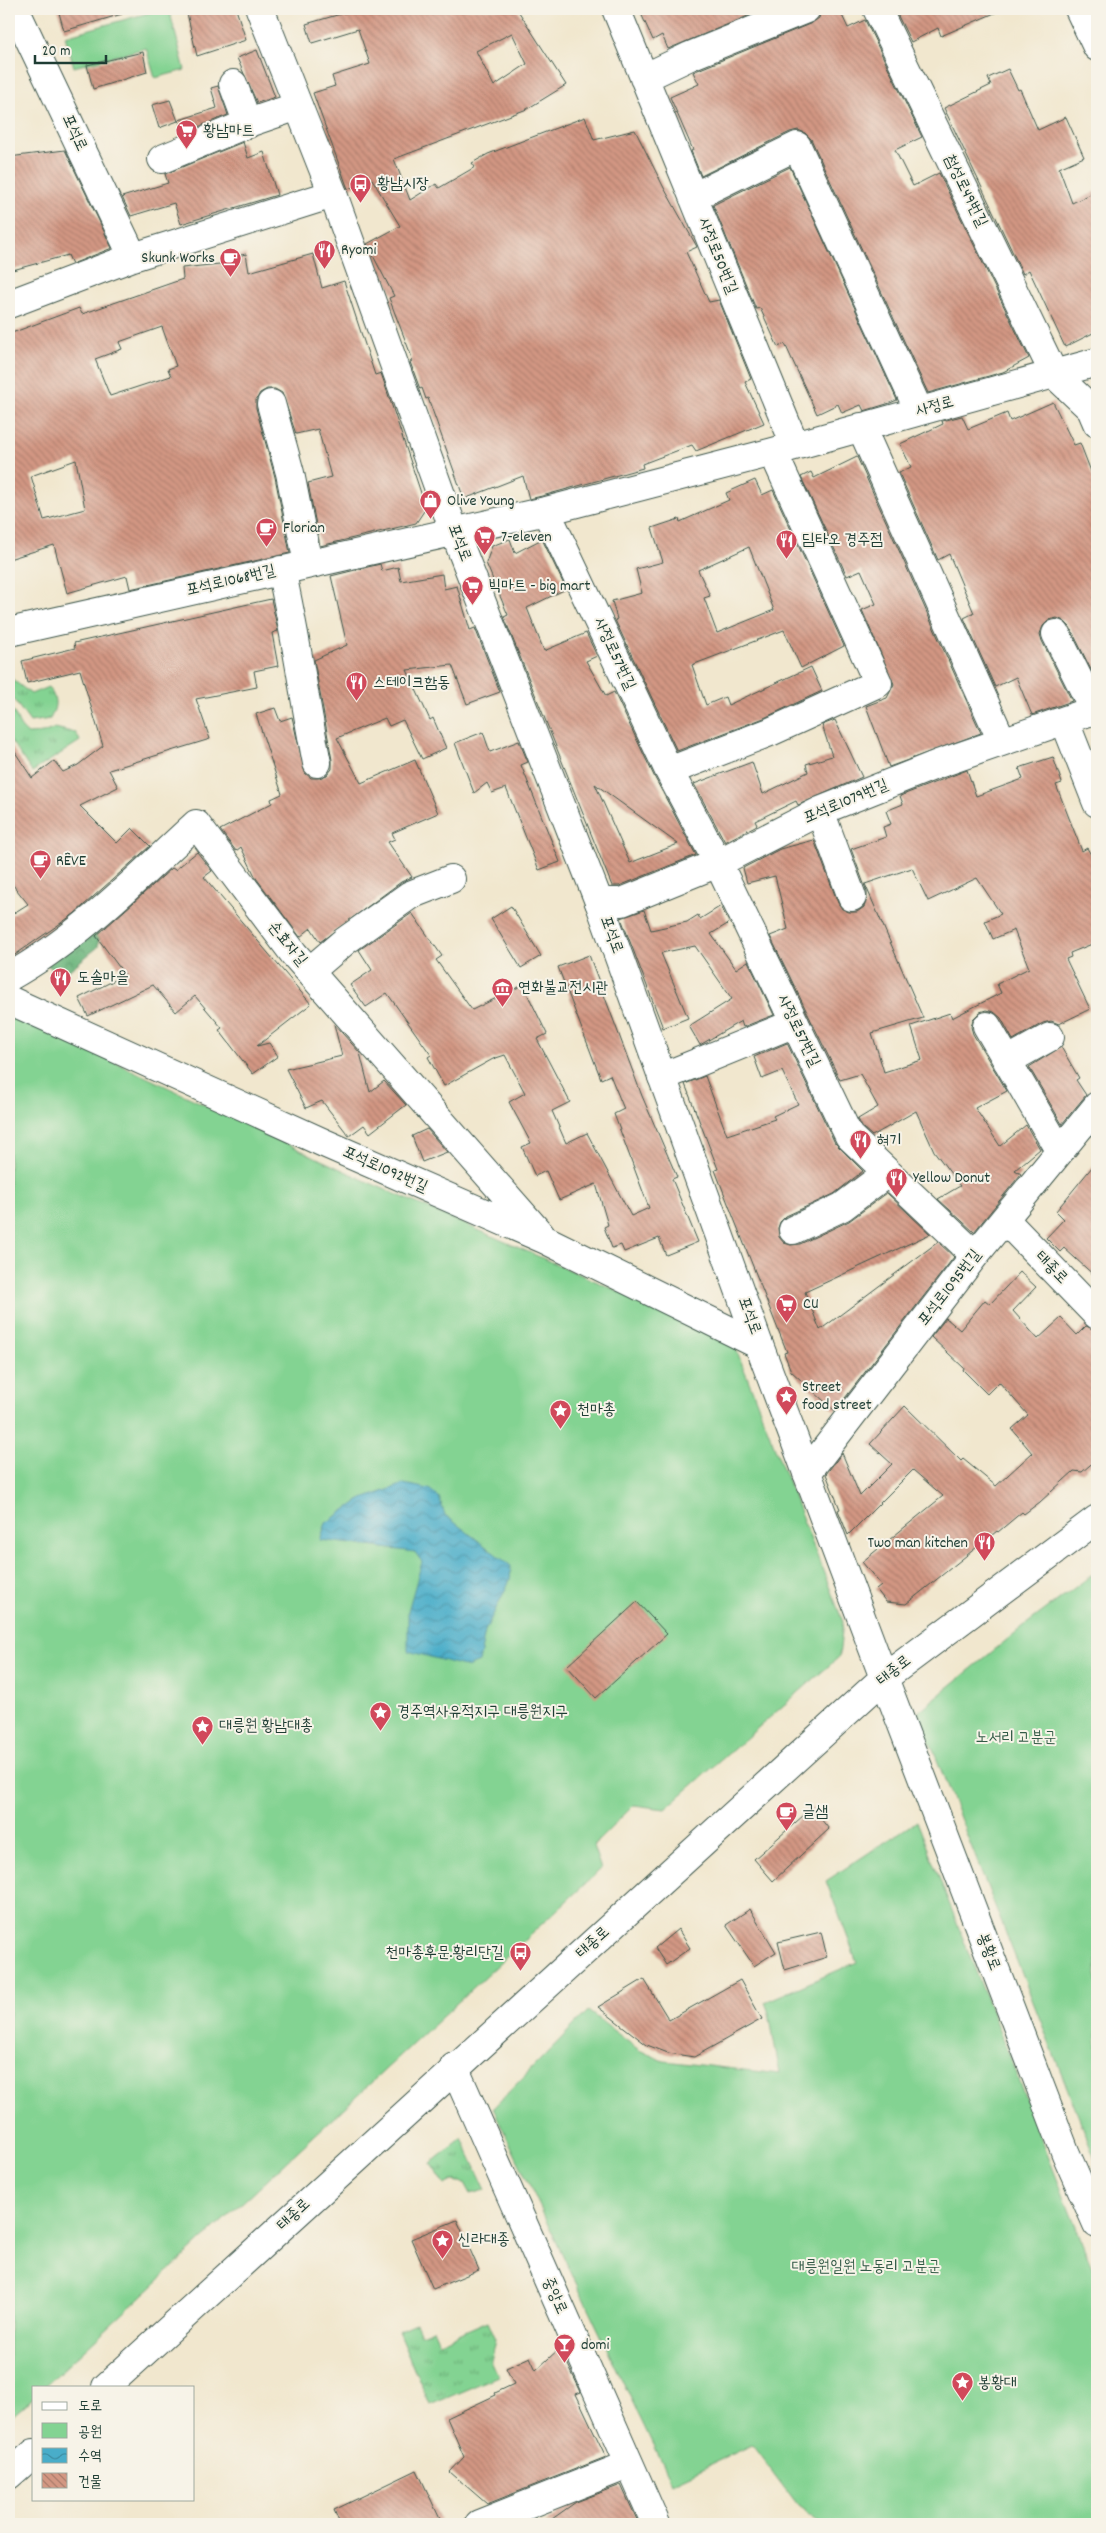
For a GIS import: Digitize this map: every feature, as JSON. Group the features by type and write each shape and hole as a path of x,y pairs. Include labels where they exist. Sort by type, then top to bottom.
{"street":[{"name":"포석로","path":"15,9 133,257"},
{"name":"포석로","path":"260,9 333,194 454,531 599,902 759,1345 884,1678"},
{"name":"사정로50번길","path":"616,9 693,197 784,449"},
{"path":"642,72 690,56 806,9"},
{"name":"첨성로49번길","path":"877,9 1054,374"},
{"path":"1079,9 1097,47"},
{"path":"233,84 248,124"},
{"path":"162,159 298,106"},
{"path":"693,197 797,146 919,411"},
{"path":"9,304 133,257 333,194"},
{"name":"사정로","path":"454,531 546,510 784,449 1097,362"},
{"path":"1054,374 1091,409 1097,423"},
{"path":"271,404 290,473 308,564"},
{"path":"861,427 1002,741"},
{"path":"669,771 770,732 878,683 784,449"},
{"name":"사정로57번길","path":"546,510 669,771 718,863 849,1136 975,1255"},
{"name":"포석로1068번길","path":"9,632 454,531"},
{"path":"280,570 294,626 301,684 317,763"},
{"path":"1056,634 1096,710"},
{"name":"포석로1079번길","path":"599,902 622,902 718,863 820,811 938,764 1096,710"},
{"path":"1065,722 1097,802"},
{"path":"820,811 852,897"},
{"name":"손효자길","path":"9,977 31,965 95,916 196,824 310,971 546,1240"},
{"path":"310,971 345,941 410,895 450,879"},
{"name":"포석로1092번길","path":"9,1000 315,1139 546,1240 759,1345"},
{"path":"662,1077 795,1023"},
{"path":"987,1026 1060,1150"},
{"path":"1007,1061 1050,1037"},
{"name":"포석로1095번길","path":"807,1473 975,1255 1097,1106"},
{"path":"793,1230 842,1207 887,1173"},
{"name":"태종로","path":"1005,1220 1097,1315"},
{"name":"태종로","path":"107,2386 884,1678 1097,1520"},
{"name":"봉황로","path":"884,1678 1066,2154 1097,2224"},
{"name":"중앙로","path":"454,2068 628,2465 656,2524"},
{"path":"9,2475 32,2454"},
{"path":"479,2524 628,2465"}],"green space":[{"path":"163,9 169,9 185,70 155,78 146,48 74,67 65,36"},
{"path":"9,668 12,679 31,694 48,687 55,702 50,719 30,722 9,693"},
{"path":"9,707 15,714 21,727 28,734 43,733 55,728 76,733 80,741 32,772 9,738"},
{"path":"93,927 99,934 98,947 62,976 47,965"},
{"name":"경주역사유적지구 대릉원지구","path":"9,1012 370,1183 733,1341 843,1622 839,1657 665,1809 634,1805 593,1846 601,1869 45,2386 32,2386 32,2399 9,2419"},
{"name":"노서리 고분군","path":"1097,1571 1097,2163 918,1712 1025,1625"},
{"name":"대릉원일원 노동리 고분군","path":"917,1821 1097,2281 1097,2522 1091,2524 823,2524 798,2506 752,2445 671,2483 493,2108 588,2011 639,2050 664,2061 780,2074 769,2013 765,2002 857,1962 826,1881"},
{"path":"462,2138 486,2190 471,2194 465,2183 453,2181 445,2185 431,2163"},
{"path":"488,2321 496,2339 491,2361 498,2376 430,2405 398,2331 416,2323 421,2334 433,2329 439,2342"}],"water":[{"path":"404,1484 429,1489 439,1497 445,1515 511,1566 510,1580 485,1631 479,1662 467,1667 408,1651 408,1611 422,1562 415,1552 320,1540 326,1523 360,1500"}],"building":[{"path":"58,9 122,9 122,14 64,31"},
{"path":"186,9 236,9 246,40 197,56"},
{"path":"358,9 517,9 566,85 527,109 394,159 410,200 436,184 439,188 475,167 472,163 488,154 585,117 594,140 635,130 664,188 697,247 686,252 709,302 719,300 751,379 745,382 764,423 696,451 692,445 642,464 643,468 542,496 529,499 523,476 464,499 428,398 426,399 422,388 420,389 410,362 412,361 411,355 389,298 394,296 367,244 400,226 372,179 348,189 313,93 335,86 332,76 370,64 358,29 312,43 306,24","holes":["512,33 527,64 494,86 476,51"]},
{"path":"639,9 765,9 668,49 662,35 653,40"},
{"path":"821,9 839,9 848,28 865,20 922,137 895,150 913,186 939,173 1029,358 1003,372 928,393 811,139 805,133 798,130 790,132 701,176 691,151 693,150 670,97 699,84 693,72 812,23 819,18"},
{"path":"1004,9 941,36 938,28 911,42 895,10"},
{"path":"257,50 275,97 257,103 237,58"},
{"path":"143,52 147,72 93,89 87,65"},
{"path":"1008,69 1018,90 1020,89 1038,130 1066,117 1084,157 1059,168 1072,203 1097,191 1097,331 1065,347 1029,270 1023,274 944,108 991,85 988,78"},
{"path":"218,86 228,115 183,133 179,120 217,108 211,88"},
{"path":"170,100 178,121 159,128 152,105"},
{"path":"243,142 248,158 264,152 277,195 181,224 174,203 131,216 122,197 168,183 165,174"},
{"path":"65,150 112,248 72,264 68,255 9,271 9,157"},
{"path":"790,167 897,400 864,411 861,405 842,413 838,404 817,414 785,344 778,347 760,308 756,309 713,205"},
{"path":"246,254 249,272 313,254 322,288 344,281 375,375 381,373 426,508 416,523 320,546 308,483 331,477 318,429 296,434 282,393 275,389 267,389 260,393 256,400 256,408 275,477 290,553 130,589 127,576 67,593 54,545 9,559 9,334 79,308 82,314 183,279 182,268 229,263 228,258","holes":["162,327 176,366 168,369 171,376 110,396 95,359 122,349 119,342","76,460 85,509 44,520 31,476"]},
{"path":"1053,402 1074,445 1080,443 1097,487 1097,682 1070,627 1064,621 1057,618 1049,620 1043,626 1040,634 1072,701 1032,715 1016,677 995,687 964,618 974,613 949,554 938,560 899,473 911,467 900,444 943,424 942,421 962,416 968,429 1007,413 1010,421"},
{"path":"857,457 981,733 889,767 866,706 887,698 894,684 862,610 876,604 861,570 847,576 801,477 811,472 814,478"},
{"path":"755,480 762,495 773,490 844,646 801,668 784,630 692,665 706,705 725,697 728,705 811,667 822,691 764,718 677,751 615,620 617,619 612,601 642,593 636,569 663,562 652,528 679,519 680,522 729,500 726,493","holes":["749,547 774,610 717,633 704,598 710,596 698,570"]},
{"path":"510,539 515,553 542,539 566,589 527,608 544,651 586,633 597,656 586,661 606,696 614,692 655,778 696,855 619,886 612,886 504,617 508,615 486,563 492,546","holes":["595,784 678,844 630,863"]},
{"path":"380,564 382,571 398,567 401,581 442,574 444,589 457,586 470,630 475,628 500,692 467,704 452,665 407,670 430,720 433,718 446,748 422,759 403,720 389,726 385,718 337,738 361,783 415,760 438,813 392,833 395,839 388,842 412,877 401,882 320,942 311,928 300,937 256,878 241,847 236,851 220,830 272,803 271,799 282,794 256,714 275,708 280,721 292,717 305,773 311,778 327,775 332,769 314,660 347,645 331,576"},
{"path":"271,599 278,631 272,633 278,666 254,671 257,687 196,699 210,739 109,770 118,787 80,806 117,843 132,828 150,846 74,914 9,959 9,916 28,904 9,880 9,743 32,778 54,761 63,772 78,765 103,746 80,670 27,683 22,661 75,648 74,643"},
{"path":"835,720 862,777 798,805 796,801 755,821 757,825 725,842 694,784 752,762 763,794 808,772 806,764 832,756 822,725"},
{"path":"483,732 490,752 519,741 528,762 521,765 560,862 539,870 506,788 492,793 487,783 474,793 455,743"},
{"path":"1053,757 1062,783 1056,785 1082,851 1087,848 1097,865 1097,942 1070,953 1071,957 1066,959 1090,1009 1059,1024 1051,1021 1043,1023 1013,1040 1001,1018 994,1012 986,1010 980,1012 973,1019 971,1027 973,1034 1007,1091 975,1108 1000,1146 1026,1125 1040,1149 1015,1170 1021,1174 974,1232 938,1199 960,1186 934,1151 916,1111 872,1136 862,1127 858,1119 878,1107 860,1074 840,1080 770,936 788,929 775,876 747,883 743,868 780,849 814,840 838,903 842,909 849,912 857,912 864,907 867,892 851,849 886,837 883,827 891,824 886,811 903,804 900,796 967,770 976,796 1023,779 1019,768","holes":["912,868 928,901 977,878 1001,914 985,921 993,939 1014,930 1029,968 997,984 1001,993 952,1018 950,1013 911,1026 922,1060 884,1072 872,1033 923,1018 865,884"]},
{"path":"197,852 212,871 204,877 311,1004 257,1046 269,1043 278,1056 253,1074 219,1030 222,1028 195,996 176,1012 153,985 88,1016 79,998 125,975 96,936 172,868 175,870"},
{"path":"511,906 541,956 521,968 491,919"},
{"path":"721,906 729,923 711,934 736,969 748,961 774,1015 743,1027 741,1021 700,1045 689,1026 732,999 695,946 661,953 688,1018 663,1028 621,918 644,910 651,930 687,922 698,915 700,919"},
{"path":"412,913 442,956 436,960 472,1010 523,985 547,1034 537,1039 570,1102 552,1111 566,1143 587,1133 631,1216 649,1208 614,1114 624,1109 610,1075 601,1079 558,967 589,955 642,1096 677,1177 672,1179 698,1242 666,1255 659,1238 624,1252 621,1245 612,1248 604,1227 608,1225 596,1184 559,1200 546,1171 535,1176 522,1147 531,1143 509,1102 525,1093 505,1055 493,1059 444,1086 428,1057 431,1055 387,993 366,1007 350,985 372,970 359,950"},
{"path":"334,1024 360,1053 370,1092 384,1081 406,1105 370,1133 364,1125 349,1136 322,1101 306,1108 286,1069 342,1056"},
{"path":"787,1043 835,1143 863,1171 834,1194 786,1216 780,1222 778,1228 779,1237 784,1243 791,1245 800,1244 849,1221 887,1193 930,1234 805,1292 820,1330 938,1242 954,1257 835,1411 791,1371 784,1353 787,1352 715,1170 718,1169 685,1084 705,1076 727,1135 775,1119 773,1116 798,1104 782,1071 762,1079 754,1057"},
{"path":"1061,1047 1079,1078 1076,1080 1086,1095 1062,1124 1029,1067"},
{"path":"427,1129 447,1152 422,1162 412,1136"},
{"path":"1097,1161 1097,1278 1064,1248 1060,1252 1046,1238 1064,1219 1056,1211"},
{"path":"1020,1272 1036,1287 1013,1311 1038,1339 1061,1318 1077,1335 1086,1326 1097,1330 1097,1459 1082,1472 1074,1471 1040,1502 1024,1514 1022,1512 997,1531 906,1604 886,1602 876,1589 881,1585 862,1562 943,1496 913,1470 848,1535 826,1474 842,1453 860,1496 892,1464 870,1444 905,1406 961,1461 963,1459 996,1486 1032,1453 1012,1429 1028,1415 999,1382 987,1394 963,1370 964,1368 931,1337 946,1318 960,1330 985,1300 990,1304"},
{"path":"637,1602 667,1634 596,1698 567,1666"},
{"path":"812,1808 829,1829 773,1881 754,1859"},
{"path":"750,1909 776,1952 754,1966 726,1925"},
{"path":"678,1929 690,1948 666,1965 655,1948"},
{"path":"821,1932 827,1957 785,1970 778,1942"},
{"path":"644,1979 669,2020 740,1980 762,2019 694,2057 668,2053 647,2045 598,2007"},
{"path":"457,2220 479,2270 433,2289 411,2239"},
{"path":"560,2348 581,2392 576,2394 606,2457 487,2504 450,2472 464,2457 447,2418 496,2395 495,2393 514,2384 506,2368 530,2357 536,2370"},
{"path":"417,2470 440,2519 429,2524 340,2524 334,2510"},
{"path":"621,2485 639,2524 545,2524 576,2502"}],"place":[{"name":"황남마트","path":"187,150"},
{"name":"황남시장","path":"361,203"},
{"name":"Ryomi","path":"325,269"},
{"name":"Skunk Works","path":"231,277"},
{"name":"Olive Young","path":"431,520"},
{"name":"Florian","path":"267,547"},
{"name":"7-eleven","path":"485,556"},
{"name":"딤타오 경주점","path":"786,559"},
{"name":"빅마트 - big mart","path":"472,605"},
{"name":"스테이크함동","path":"357,702"},
{"name":"RÊVE","path":"40,880"},
{"name":"도솔마을","path":"61,997"},
{"name":"연화불교전시관","path":"502,1007"},
{"name":"혀기","path":"860,1160"},
{"name":"Yellow Donut","path":"897,1197"},
{"name":"CU","path":"787,1323"},
{"name":"Street food street","path":"786,1415"},
{"name":"천마총","path":"561,1429"},
{"name":"Two man kitchen","path":"984,1562"},
{"name":"경주역사유적지구 대릉원지구","path":"381,1731"},
{"name":"대릉원 황남대총","path":"203,1745"},
{"name":"글샘","path":"786,1831"},
{"name":"천마총후문.황리단길","path":"520,1972"},
{"name":"신라대종","path":"442,2259"},
{"name":"domi","path":"565,2364"},
{"name":"봉황대","path":"962,2402"}]}
